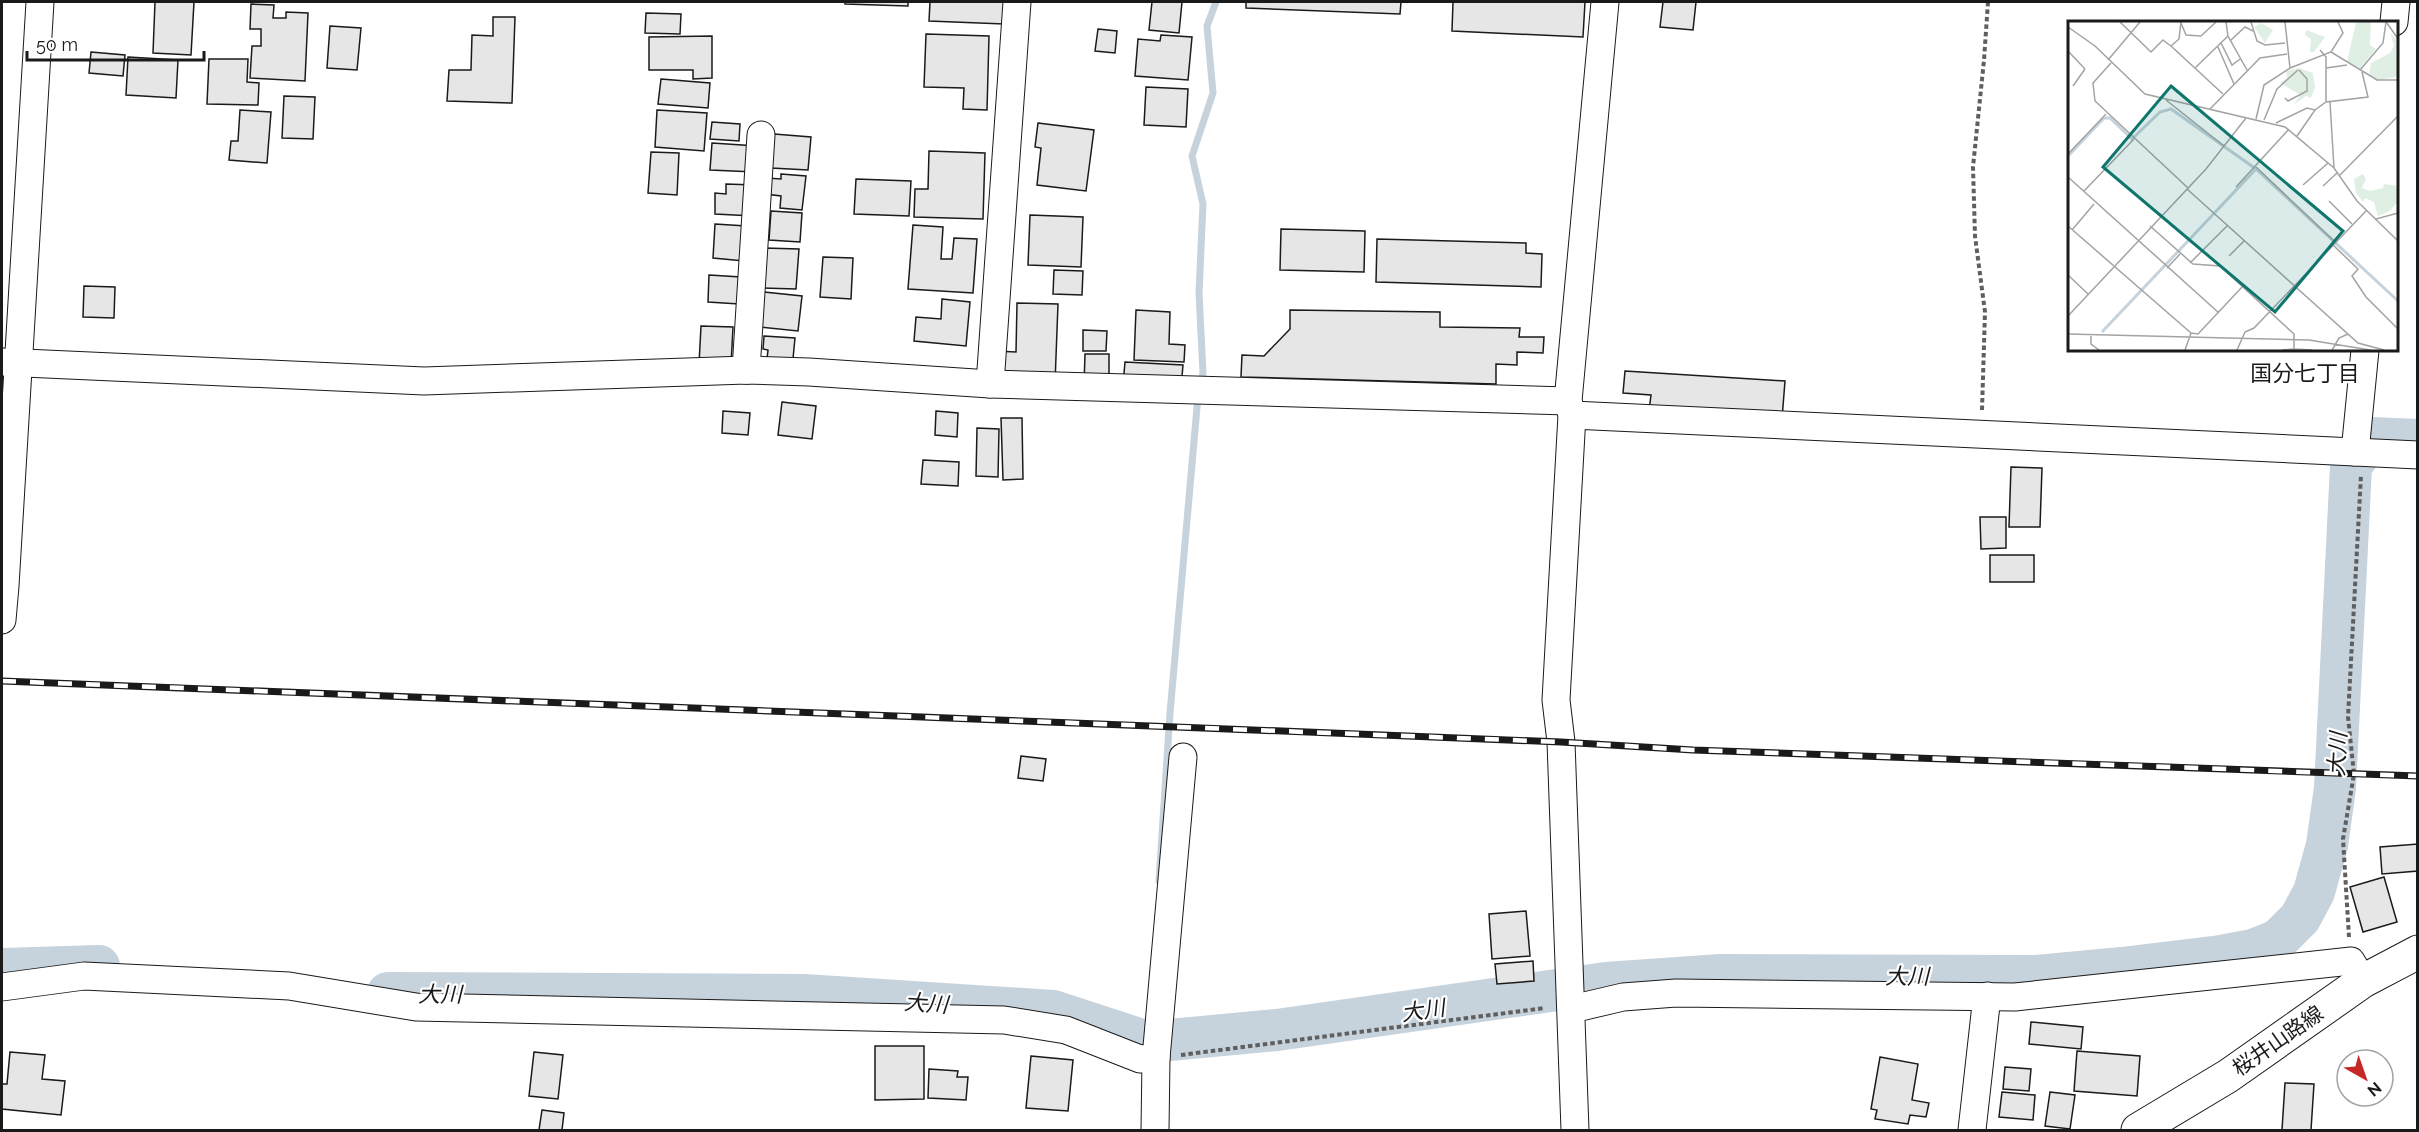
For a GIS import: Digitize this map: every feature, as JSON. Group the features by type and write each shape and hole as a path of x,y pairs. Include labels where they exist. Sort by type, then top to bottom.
{"main road":[{"name":"桜井山路線","path":"2138,1131 2228,1076 2357,971 2418,952"}],"street":[{"path":"2,620 6,574 9,362 40,2"},
{"path":"990,384 1017,2"},
{"path":"1575,1131 1561,742 1556,700 1570,408 1605,2"},
{"path":"2394,21 2396,2"},
{"path":"746,370 761,135"},
{"path":"2359,452 2365,351"},
{"path":"9,362 424,381 746,370 809,372 990,384 1570,408 1981,434 2418,454"},
{"path":"1155,1131 1156,1058 1183,758"},
{"path":"1572,1009 1623,997 1676,993 2015,997 2357,971"},
{"path":"2,987 84,976 289,986 416,1007 1004,1020 1066,1030 1140,1059 1156,1058"},
{"path":"1972,1131 1987,996"}],"path":[{"path":"1981,434 1985,312 1975,236 1973,167 1988,2"},
{"path":"2357,971 2343,839 2354,774 2348,717 2359,452"},
{"path":"1156,1058 1556,1007 1572,1009"}],"building":[{"path":"155,2 194,2 191,55 153,53"},
{"path":"845,2 908,2 908,6 845,4"},
{"path":"930,2 1007,2 1004,24 929,21"},
{"path":"1152,2 1182,2 1179,33 1149,30"},
{"path":"1246,2 1401,2 1400,14 1246,8"},
{"path":"1453,2 1585,2 1583,37 1452,31"},
{"path":"1663,2 1696,2 1693,30 1660,27"},
{"path":"251,4 274,5 273,18 286,18 286,12 308,13 305,81 250,78 252,46 261,46 261,29 250,29"},
{"path":"646,13 681,14 680,34 645,33"},
{"path":"493,17 515,17 512,103 447,101 449,70 471,70 472,35 493,36"},
{"path":"330,26 361,28 357,70 327,68"},
{"path":"1098,29 1117,31 1115,53 1095,51"},
{"path":"926,34 989,36 987,110 963,109 964,88 924,87"},
{"path":"1161,35 1192,37 1188,80 1135,76 1138,39 1160,41"},
{"path":"712,36 712,78 693,79 693,70 649,70 649,37"},
{"path":"91,52 125,55 123,76 89,73"},
{"path":"128,57 178,60 176,98 126,95"},
{"path":"209,59 248,59 247,82 259,83 258,105 207,104"},
{"path":"661,79 710,83 708,108 658,104"},
{"path":"1146,87 1188,89 1186,127 1144,125"},
{"path":"284,96 315,97 313,139 282,138"},
{"path":"240,110 271,112 267,163 229,160 231,141 238,141"},
{"path":"657,110 707,113 704,151 655,147"},
{"path":"712,122 740,124 739,141 710,139"},
{"path":"1038,123 1094,130 1086,191 1037,185 1041,148 1035,147"},
{"path":"774,134 811,137 808,170 771,168"},
{"path":"712,143 757,146 755,172 710,170"},
{"path":"929,151 985,153 983,219 914,217 915,189 928,189"},
{"path":"651,152 679,153 677,195 648,193"},
{"path":"781,174 806,176 802,210 780,208 781,196 765,194 767,178 781,179"},
{"path":"856,179 911,181 909,216 854,214"},
{"path":"726,184 754,185 753,216 715,214 715,193 726,194"},
{"path":"771,211 802,213 800,242 769,240"},
{"path":"1030,215 1083,217 1081,267 1028,265"},
{"path":"715,224 746,226 744,261 713,258"},
{"path":"913,225 943,227 941,259 952,259 954,238 977,239 973,293 908,289"},
{"path":"1281,229 1365,231 1364,272 1280,270"},
{"path":"1377,239 1526,243 1526,253 1542,254 1541,287 1376,282"},
{"path":"764,248 799,249 796,289 761,288"},
{"path":"823,257 853,258 851,299 820,297"},
{"path":"1054,270 1083,271 1082,295 1053,294"},
{"path":"709,275 741,277 739,304 708,302"},
{"path":"84,286 115,287 114,318 83,317"},
{"path":"764,292 802,296 798,331 760,327"},
{"path":"942,299 970,302 966,346 914,341 916,317 941,319"},
{"path":"1017,303 1058,304 1055,383 994,381 995,351 1016,352"},
{"path":"1136,310 1170,312 1169,344 1185,345 1184,362 1134,360"},
{"path":"1290,310 1440,312 1440,327 1520,328 1519,337 1544,337 1543,353 1517,352 1517,365 1496,364 1496,384 1241,377 1242,355 1264,356 1290,329"},
{"path":"701,326 733,327 731,365 699,364"},
{"path":"1083,330 1107,331 1106,351 1083,351"},
{"path":"764,336 795,338 792,369 766,367 768,350 763,349"},
{"path":"1085,354 1109,354 1109,386 1084,385"},
{"path":"1125,362 1183,365 1181,388 1123,385"},
{"path":"1625,371 1785,381 1782,419 1649,411 1651,395 1623,393"},
{"path":"782,402 816,406 812,439 778,435"},
{"path":"723,411 750,413 748,435 722,433"},
{"path":"936,411 958,413 957,437 935,435"},
{"path":"1001,418 1022,418 1023,479 1003,480"},
{"path":"977,428 999,429 998,477 976,476"},
{"path":"923,460 959,462 958,486 921,484"},
{"path":"2011,467 2042,468 2040,527 2009,527"},
{"path":"1980,517 2006,517 2006,548 1981,549"},
{"path":"1990,555 2034,555 2034,582 1990,582"},
{"path":"1021,756 1046,759 1043,781 1018,778"},
{"path":"2418,844 2418,871 2382,874 2380,847"},
{"path":"2384,877 2397,922 2363,932 2350,887"},
{"path":"1526,911 1530,956 1492,959 1489,914"},
{"path":"1533,961 1534,981 1497,984 1495,964"},
{"path":"2031,1022 2083,1027 2081,1049 2029,1044"},
{"path":"875,1046 924,1046 924,1099 875,1100"},
{"path":"2077,1051 2140,1056 2137,1096 2074,1091"},
{"path":"10,1052 45,1055 42,1079 65,1081 61,1115 2,1109 2,1084 7,1084"},
{"path":"534,1052 563,1055 558,1099 529,1096"},
{"path":"1031,1056 1073,1060 1068,1111 1026,1108"},
{"path":"1880,1057 1918,1064 1912,1100 1929,1103 1926,1117 1910,1115 1908,1124 1875,1119 1877,1110 1871,1109"},
{"path":"2005,1067 2031,1069 2029,1091 2003,1089"},
{"path":"929,1069 958,1071 957,1077 968,1077 966,1100 928,1098"},
{"path":"2285,1083 2314,1084 2311,1130 2282,1130"},
{"path":"2002,1092 2035,1095 2033,1120 1999,1117"},
{"path":"2050,1092 2075,1095 2070,1129 2045,1126"},
{"path":"542,1110 564,1113 562,1130 539,1130"}],"waterway":[{"path":"1200,385 1203,373 1199,293 1203,204 1192,156 1213,93 1207,26 1216,2"},
{"path":"1159,881 1170,713 1198,396"},
{"name":"大川","path":"388,993 804,995 1053,1011 1148,1042 1277,1030 1606,983 1721,975 2037,976 2122,968 2253,950 2278,940 2300,918 2314,892 2327,845 2335,788 2351,466 2371,438 2418,440"},
{"name":"大川","path":"2,969 99,966"}],"railway":[{"path":"2,681 1561,742 1693,750 2418,776"}],"district":[{"name":"国分七丁目","path":"2305,373"}]}
